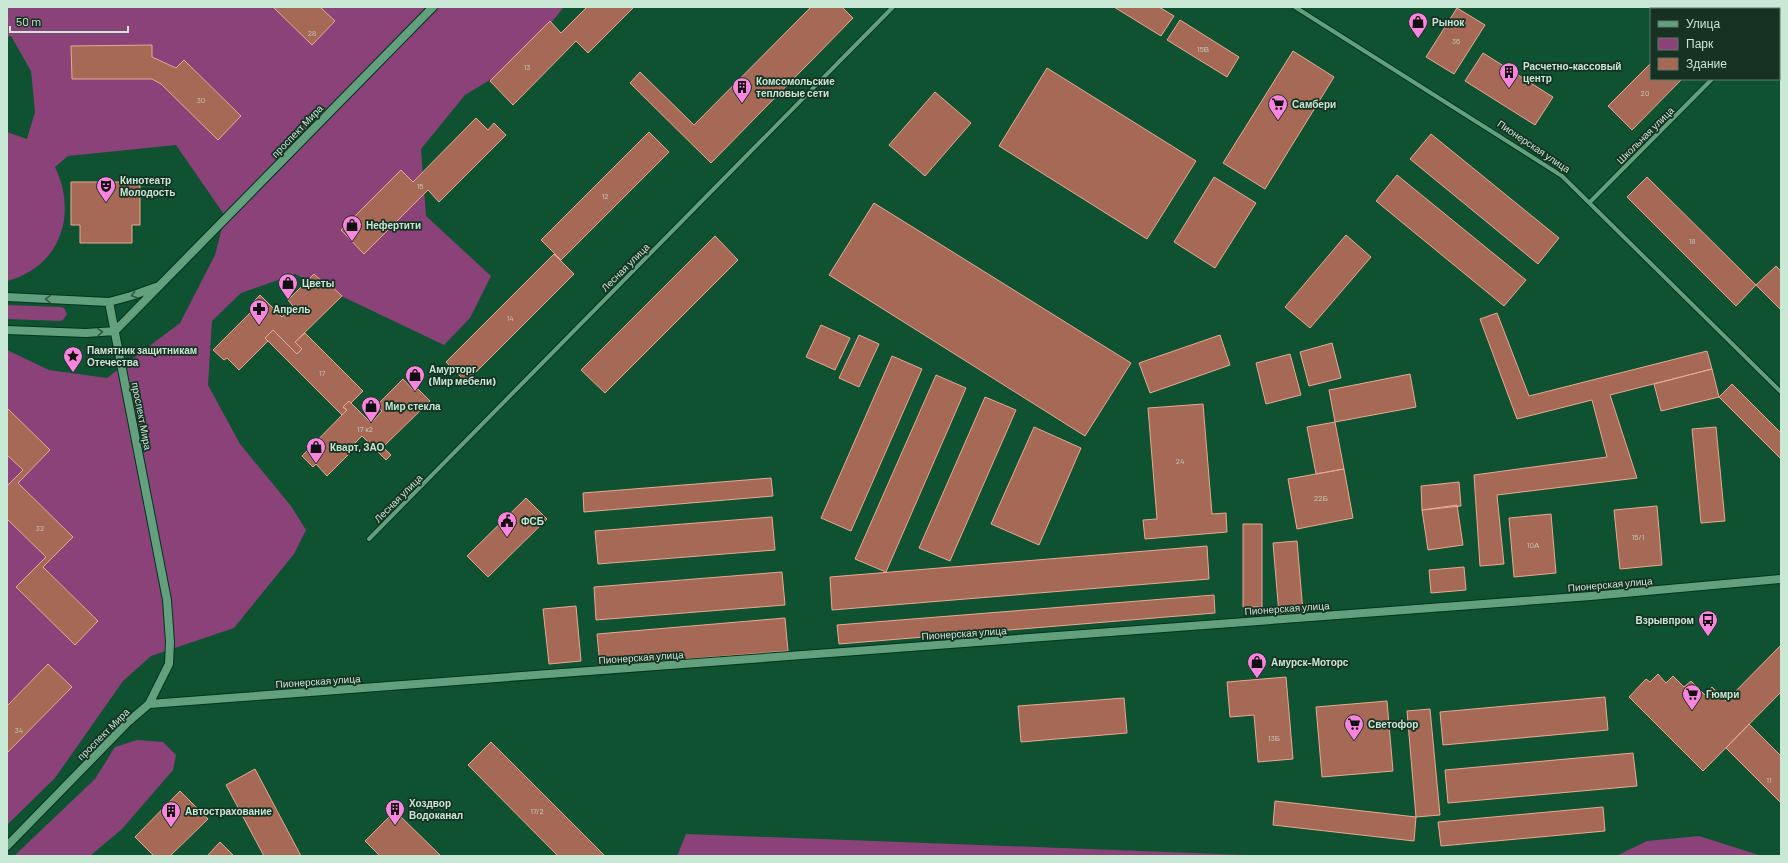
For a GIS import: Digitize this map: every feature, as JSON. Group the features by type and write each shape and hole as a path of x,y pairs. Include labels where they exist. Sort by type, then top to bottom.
{"street":[{"name":"проспект Мира","path":"7,846 128,722 149,704 169,664 170,642 167,600 115,331 433,7"},
{"name":"Лесная улица","path":"369,539 893,7"},
{"name":"Пионерская улица","path":"1295,7 1533,156 1562,176 1781,392"},
{"name":"Школьная улица","path":"1590,202 1711,80"},
{"path":"7,297 109,302 159,286"},
{"path":"7,330 86,333 115,331 109,302"},
{"name":"Пионерская улица","path":"149,704 1591,596 1781,579"}],"green space":[{"path":"7,7 564,7 518,63 465,95 421,149 426,216 491,276 470,318 444,345 295,274 241,293 212,321 208,385 240,444 291,506 306,530 294,554 234,628 151,656 123,681 55,778 7,825 7,350 49,370 107,378 180,323 215,255 225,216 176,145 68,156 55,167 62,185 65,203 64,220 60,237 52,251 40,264 25,274 7,281 7,132 27,139 35,112 31,71 11,36 7,37"},
{"path":"7,305 60,307 64,308 67,314 63,320 60,321 7,319"},
{"path":"137,740 163,742 176,755 173,770 122,829 90,856 14,856 95,779 115,747"},
{"path":"686,834 1274,856 677,856"},
{"path":"1699,836 1762,856 1616,856 1647,841"}],"building":[{"path":"273,7 320,7 335,21 312,45"},
{"path":"587,7 634,7 588,53 576,41 513,105 490,81 550,21 561,33"},
{"name":"Комсомольские тепловые сети","path":"811,7 842,7 853,18 711,163 630,83 640,72 694,125"},
{"path":"1114,7 1159,7 1174,16 1161,36"},
{"path":"1750,7 1775,7 1773,8"},
{"path":"1457,8 1485,25 1454,74 1426,57"},
{"path":"1180,20 1239,57 1227,77 1167,40"},
{"path":"152,45 152,57 176,68 184,60 241,116 218,140 161,84 152,79 72,79 71,46"},
{"name":"Самбери","path":"1293,51 1334,77 1265,189 1223,163"},
{"name":"Расчетно-кассовый центр","path":"1483,53 1553,97 1535,125 1465,81"},
{"path":"1650,64 1650,80 1681,80 1632,130 1608,106"},
{"path":"1047,68 1196,161 1147,239 999,146"},
{"path":"935,92 971,123 925,176 889,145"},
{"path":"476,118 488,130 494,123 506,135 439,202 428,190 364,254 341,230 401,170 413,182"},
{"path":"649,132 669,152 561,260 541,240"},
{"path":"1431,134 1559,238 1538,264 1410,159"},
{"path":"1397,175 1526,280 1504,306 1376,201"},
{"path":"1214,177 1256,203 1215,268 1174,242"},
{"path":"1647,177 1756,285 1736,306 1627,197"},
{"name":"Кинотеатр Молодость","path":"71,182 140,182 140,225 132,225 132,243 80,243 80,225 71,225"},
{"path":"874,203 1131,363 1085,436 829,275"},
{"path":"1346,235 1371,257 1310,328 1285,307"},
{"path":"715,236 738,260 605,393 581,370"},
{"path":"554,254 574,274 466,382 446,362"},
{"path":"1776,266 1781,271 1781,310 1756,285"},
{"path":"314,274 327,286 329,284 342,296 295,342 302,349 297,354 273,330 265,338 268,341 239,370 227,358 224,360 213,350 258,305 254,301 260,295 282,317 293,306 288,300"},
{"path":"1497,313 1529,396 1707,351 1712,369 1610,395 1637,478 1497,495 1504,564 1480,566 1474,475 1607,457 1592,400 1517,419 1480,319"},
{"path":"821,325 850,338 835,370 806,357"},
{"path":"273,330 297,354 302,349 295,342 305,333 363,391 351,403 349,401 343,407 347,410 342,415 265,338"},
{"path":"859,335 879,344 859,387 839,378"},
{"path":"1220,335 1230,365 1150,393 1139,363"},
{"path":"1332,343 1341,378 1309,386 1300,352"},
{"path":"1290,354 1301,395 1266,404 1256,363"},
{"path":"892,356 922,369 851,531 821,518"},
{"path":"1712,369 1719,397 1661,411 1654,384"},
{"path":"1410,374 1416,407 1335,422 1329,390"},
{"path":"936,375 966,388 886,572 855,559"},
{"path":"403,379 415,392 418,389 430,401 383,447 391,455 386,460 362,436 353,445 355,448 327,476 316,464 313,467 302,456 347,410 343,407 349,401 371,423 382,411 376,406"},
{"path":"1732,384 1781,433 1781,459 1719,397"},
{"path":"985,397 1016,410 950,561 919,548"},
{"path":"1203,404 1212,514 1226,513 1227,532 1145,539 1143,520 1157,519 1148,408"},
{"path":"7,408 50,450 18,483 73,537 43,567 98,621 75,645 16,587 46,557 7,519 7,486 23,470 7,455"},
{"path":"1335,422 1344,469 1316,474 1307,427"},
{"path":"1034,427 1081,448 1039,545 991,524"},
{"path":"1716,427 1725,521 1701,523 1692,429"},
{"path":"1344,469 1353,518 1297,529 1288,479"},
{"path":"771,478 773,496 584,512 583,493"},
{"path":"1459,482 1461,506 1422,510 1421,486"},
{"name":"ФСБ","path":"526,498 547,519 488,577 467,556"},
{"path":"1457,505 1463,545 1428,550 1422,510"},
{"path":"1657,506 1662,565 1620,569 1614,510"},
{"path":"1551,514 1556,573 1514,577 1509,518"},
{"path":"772,517 775,550 598,564 595,531"},
{"path":"1243,524 1262,524 1262,607 1243,607"},
{"path":"1297,541 1303,612 1279,614 1273,543"},
{"path":"1207,546 1209,579 832,610 830,577"},
{"path":"1464,567 1466,590 1431,593 1429,570"},
{"path":"782,572 785,605 596,620 594,587"},
{"path":"1214,595 1215,613 839,644 837,625"},
{"path":"576,606 581,661 549,664 543,609"},
{"path":"785,618 788,651 600,666 597,634"},
{"path":"1781,645 1781,692 1703,771 1629,697 1646,679 1650,682 1658,674 1666,683 1673,676 1684,687 1691,681 1705,695 1712,687 1726,701"},
{"path":"48,664 72,687 7,753 7,706"},
{"path":"1286,677 1293,759 1258,762 1254,715 1230,717 1227,682"},
{"path":"1605,697 1608,730 1443,745 1440,712"},
{"path":"1124,698 1127,733 1021,742 1018,706"},
{"name":"Светофор","path":"1387,701 1393,771 1322,777 1316,707"},
{"path":"1430,709 1440,815 1416,817 1407,711"},
{"path":"1749,724 1781,756 1781,803 1726,748"},
{"path":"491,742 605,856 558,856 468,765"},
{"path":"1633,753 1637,786 1448,803 1445,770"},
{"path":"255,769 301,856 264,856 226,785"},
{"name":"Автострахование","path":"180,791 208,819 170,856 154,856 135,837"},
{"path":"1275,801 1416,817 1414,841 1273,825"},
{"path":"1603,807 1605,831 1441,846 1438,822"},
{"name":"Хоздвор Водоканал","path":"395,811 441,856 380,856 365,841"},
{"path":"220,842 234,856 207,856"}],"place":[{"name":"Рынок","path":"1418,39"},
{"name":"Расчетно-кассовый центр","path":"1509,89"},
{"name":"Комсомольские тепловые сети","path":"742,104"},
{"name":"Самбери","path":"1278,121"},
{"name":"Кинотеатр Молодость","path":"106,203"},
{"name":"Нефертити","path":"352,242"},
{"name":"Цветы","path":"288,300"},
{"name":"Апрель","path":"259,326"},
{"name":"Памятник защитникам Отечества","path":"73,373"},
{"name":"Амурторг (Мир мебели)","path":"415,392"},
{"name":"Мир стекла","path":"371,423"},
{"name":"Кварт, ЗАО","path":"316,464"},
{"name":"ФСБ","path":"507,538"},
{"name":"Взрывпром","path":"1708,637"},
{"name":"Амурск-Моторс","path":"1257,679"},
{"name":"Гюмри","path":"1692,711"},
{"name":"Светофор","path":"1354,741"},
{"name":"Хоздвор Водоканал","path":"395,826"},
{"name":"Автострахование","path":"171,828"}]}
